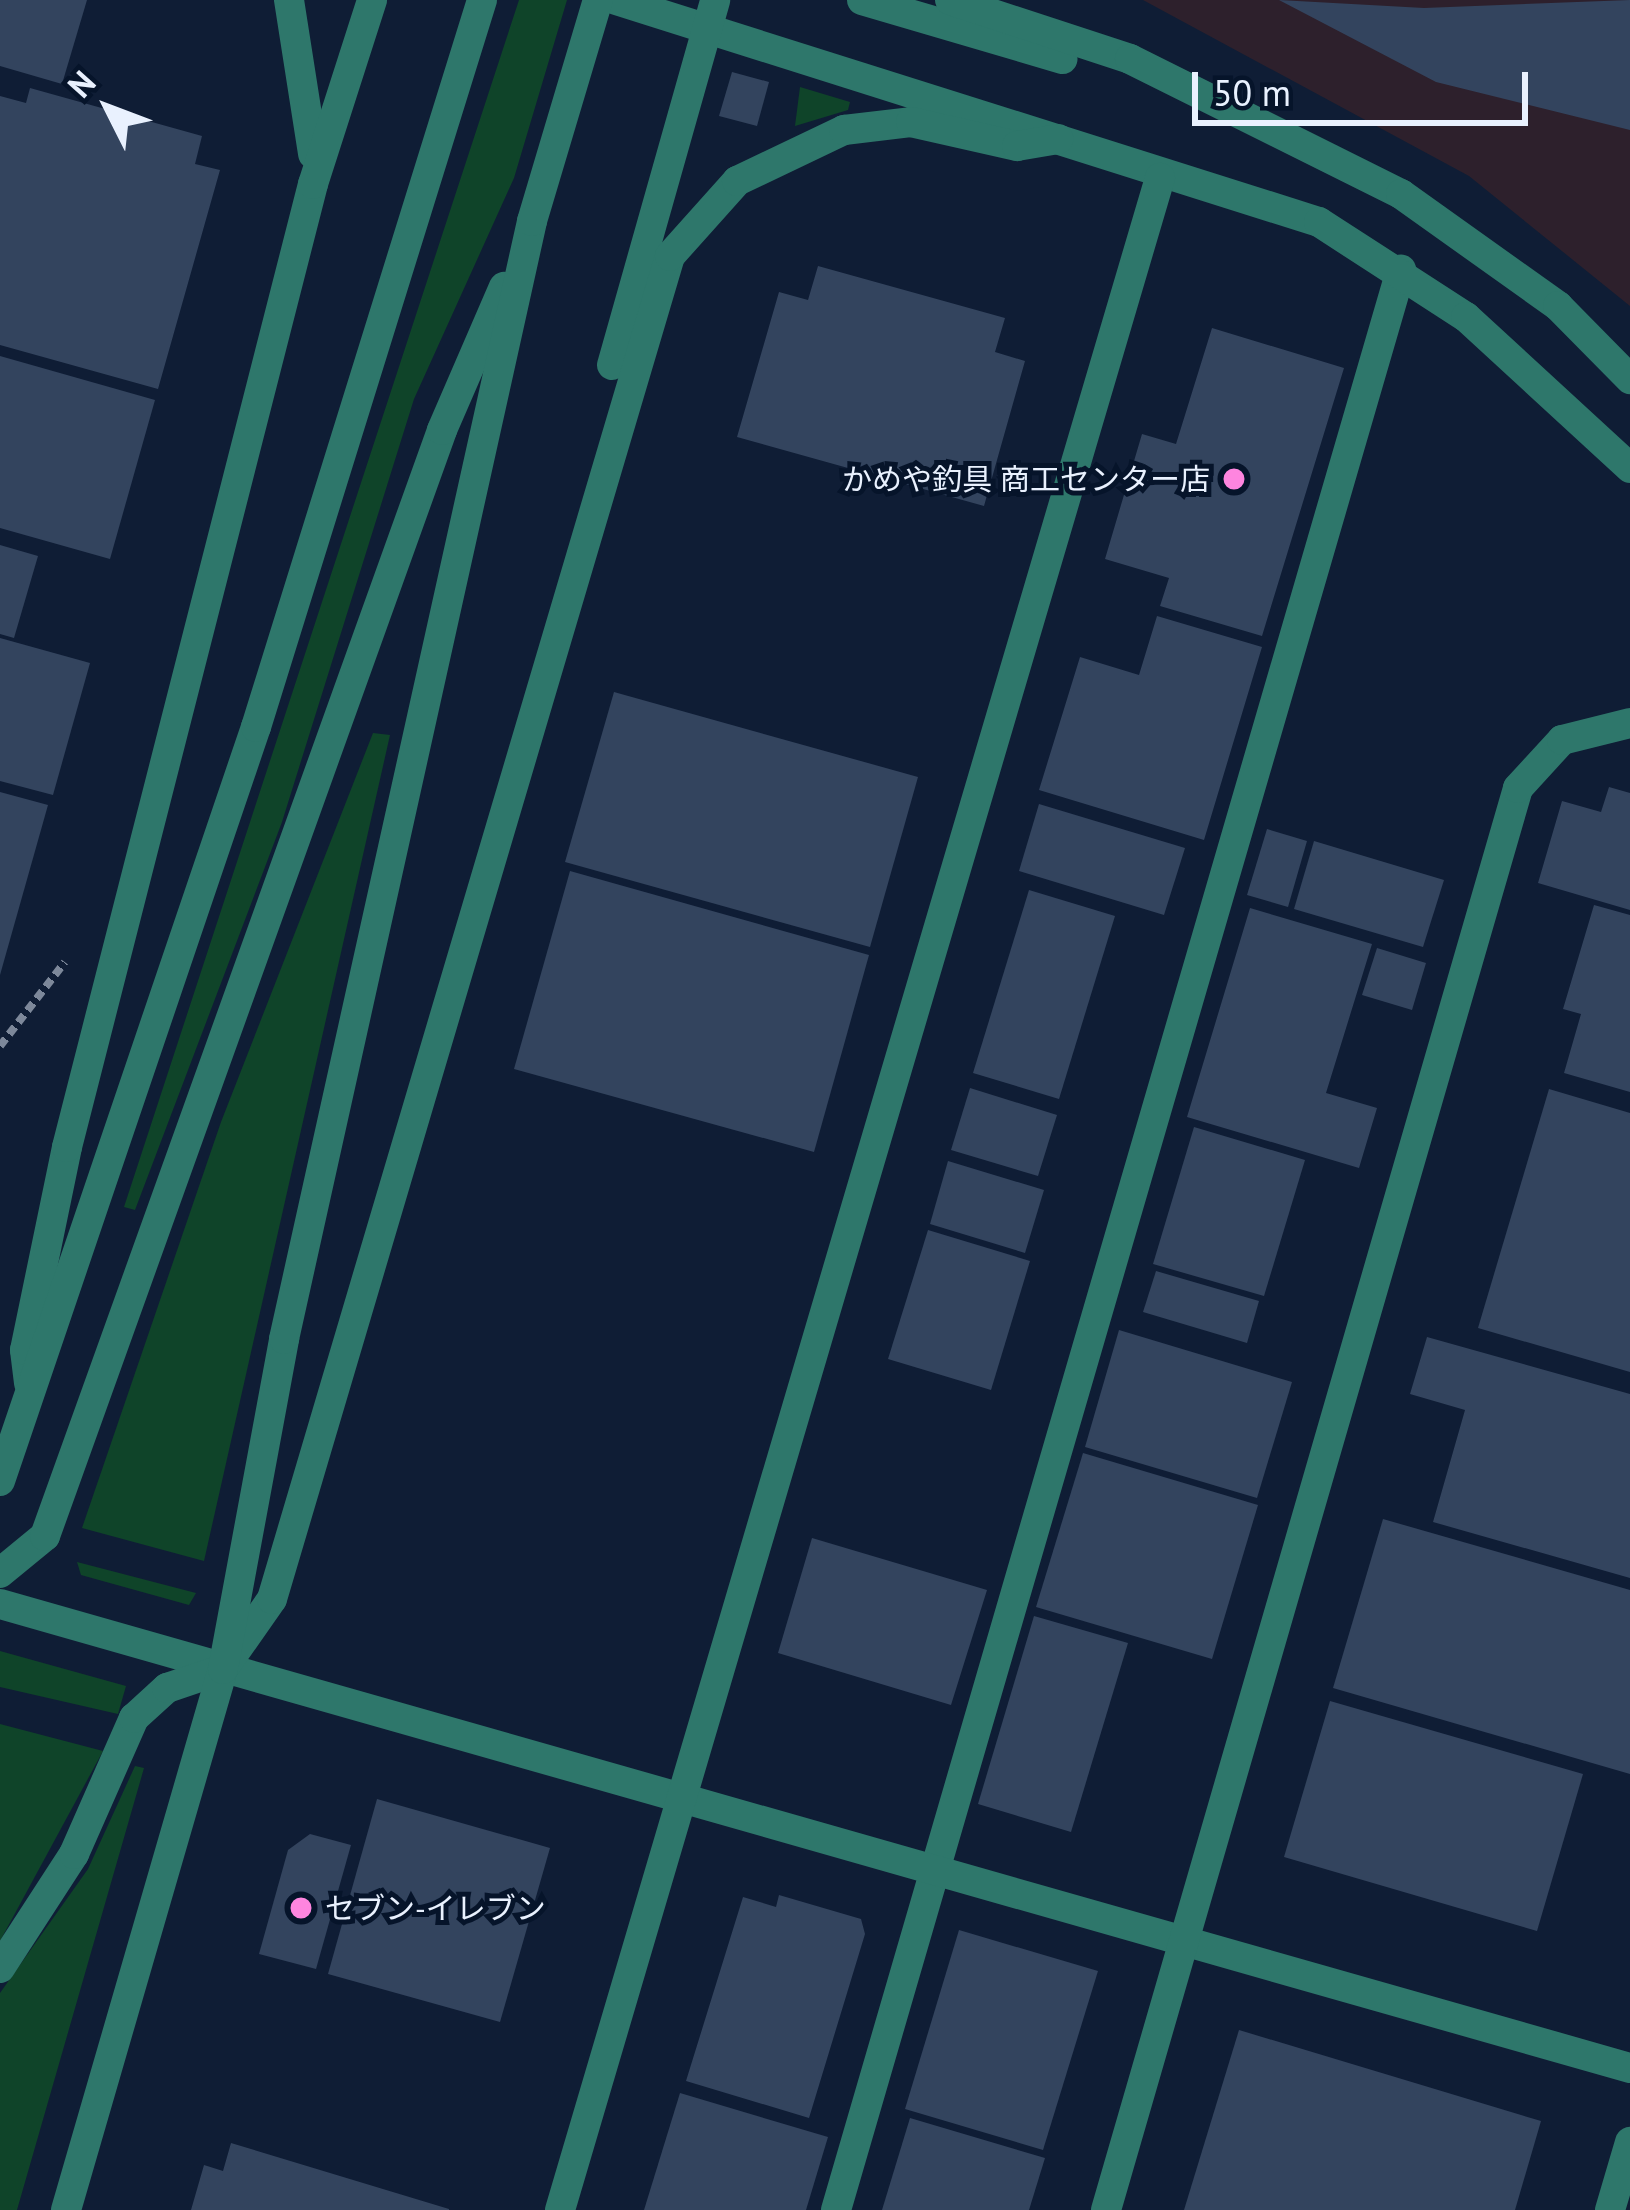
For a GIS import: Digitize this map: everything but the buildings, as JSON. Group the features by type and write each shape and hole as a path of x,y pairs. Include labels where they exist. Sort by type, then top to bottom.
{"street":[{"path":"289,0 310,84 313,184"},
{"path":"31,1394 25,1350 67,1147 313,184 372,0"},
{"path":"0,1481 482,0"},
{"path":"65,2210 223,1669 284,1339 532,221 598,0"},
{"path":"862,0 1218,105"},
{"path":"950,0 1130,59 1450,224 1558,306 1630,379"},
{"path":"630,4 711,13 1160,178 1304,216 1402,270 1516,357 1630,468"},
{"path":"546,670 563,546 711,13"},
{"path":"0,1968 74,1854 134,1718 167,1688 223,1669 272,1599 546,670 647,308 699,215 758,168 865,125 943,126 1017,146 1058,140"},
{"path":"560,2210 1160,178"},
{"path":"0,1573 45,1537 442,430 532,221"},
{"path":"836,2210 1402,270"},
{"path":"1106,2210 1518,788 1562,740 1630,723"},
{"path":"0,1423 31,1394"},
{"path":"0,1604 681,1792 1630,2068"},
{"path":"1610,2210 1630,2142"}],"path":[{"path":"0,1046 65,962"}],"shaded area":[{"path":"1143,0 1630,0 1630,306 1469,176"}],"green space":[{"path":"519,0 567,0 514,178 414,399 282,822 135,1210 124,1207"},
{"path":"800,87 850,102 848,110 795,126"},
{"path":"373,733 390,735 204,1561 82,1528 221,1122"},
{"path":"77,1562 196,1593 189,1605 81,1575"},
{"path":"0,1651 126,1686 118,1714 0,1687"},
{"path":"0,1724 103,1751 0,1941"},
{"path":"135,1766 144,1768 17,2210 0,2210 0,1993 88,1869"}],"place":[{"name":"かめや釣具 商工センター店","path":"1234,479"},
{"name":"セブン-イレブン","path":"301,1908"}]}
